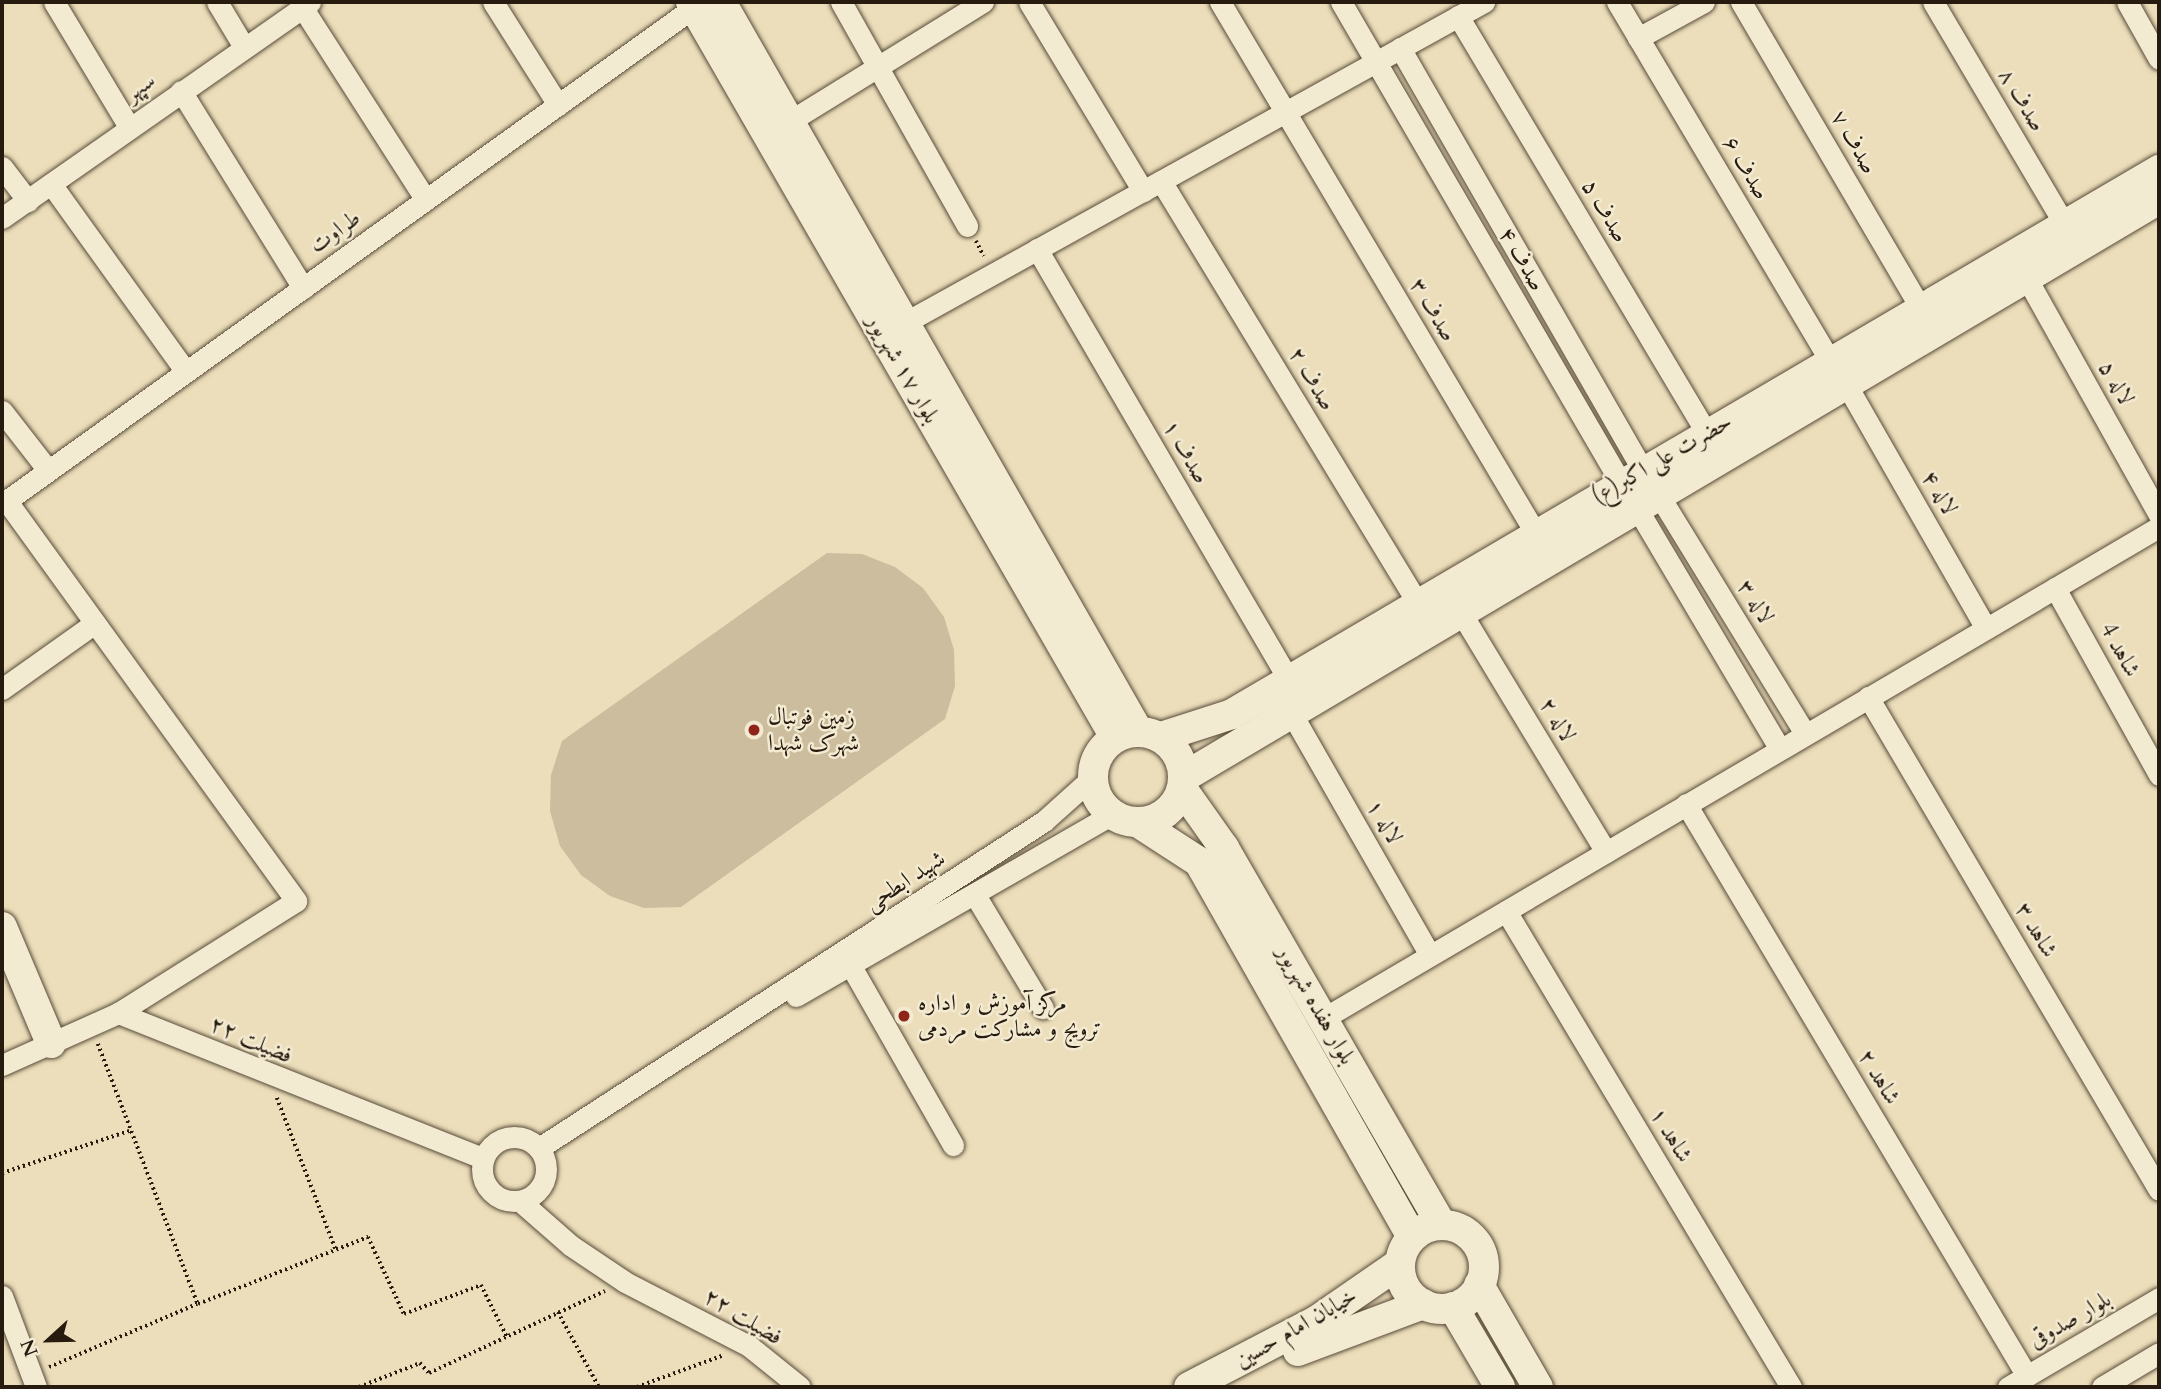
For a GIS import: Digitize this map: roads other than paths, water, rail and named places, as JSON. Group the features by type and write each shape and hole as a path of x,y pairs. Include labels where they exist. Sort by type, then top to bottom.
{"street":[{"path":"54,2 129,127"},
{"path":"217,2 244,47"},
{"path":"493,2 558,105"},
{"path":"841,2 967,226"},
{"path":"790,121 983,2"},
{"name":"صدف ۲","path":"1030,2 1152,186 1418,604"},
{"name":"صدف ۳","path":"1220,2 1536,534"},
{"name":"صدف ۴","path":"1341,2 1632,476"},
{"path":"906,322 1484,2"},
{"name":"صدف ۶","path":"1617,2 1838,373"},
{"path":"1638,38 1704,2"},
{"name":"صدف ۷","path":"1741,2 1921,309"},
{"name":"صدف ۸","path":"1933,2 2065,225"},
{"path":"2127,2 2159,59"},
{"name":"طراوت","path":"4,502 702,3"},
{"name":"بلوار ۱۷ شهریور","path":"702,3 790,121 1138,735"},
{"name":"بلوار ۱۷ شهریور","path":"702,3 1138,735"},
{"path":"306,4 426,200"},
{"name":"سپهر","path":"2,218 306,4"},
{"name":"صدف ۵","path":"1458,16 1707,433"},
{"name":"صدف ۴","path":"1400,48 1632,476"},
{"path":"181,91 303,288"},
{"path":"2,167 27,201"},
{"name":"حضرت علی اکبر(ع)","path":"1138,735 1232,714 1707,433 1838,373 2026,277 2123,206 2159,170"},
{"path":"51,184 186,372"},
{"name":"حضرت علی اکبر(ع)","path":"1183,783 1649,504 1838,373 1921,309 2065,225 2123,206 2159,199"},
{"name":"صدف ۱","path":"1037,250 1289,680"},
{"name":"لاله ۵","path":"2026,277 2159,516"},
{"name":"لاله ۴","path":"1838,373 1986,628"},
{"path":"2,411 48,470"},
{"path":"1632,476 1780,749"},
{"path":"2,1065 118,1013 296,901 4,502"},
{"name":"لاله ۳","path":"1649,504 1805,734"},
{"path":"1324,1017 2159,527"},
{"name":"شاهد 4","path":"2055,588 2159,775"},
{"name":"لاله ۲","path":"1463,617 1606,852"},
{"path":"2,689 95,623"},
{"path":"1322,661 1338,689"},
{"name":"شاهد ۳","path":"1868,697 2159,1190"},
{"name":"لاله ۱","path":"1293,716 1430,955"},
{"path":"1138,735 1178,754 1183,783 1166,813 1126,819 1099,800 1093,777 1098,754 1138,735"},
{"name":"شهید ابطحی","path":"539,1148 1044,821 1093,777"},
{"name":"بلوار هفده شهریور","path":"1183,783 1324,1017 1442,1225"},
{"name":"شاهد ۲","path":"1686,804 2028,1376"},
{"name":"بلوار هفده شهریور","path":"1126,819 1199,862 1406,1250"},
{"name":"شهید ابطحی","path":"739,1019 852,968 975,895 1126,819"},
{"path":"975,895 1043,1008"},
{"name":"شاهد ۱","path":"1506,911 1791,1387"},
{"path":"2,927 51,1043"},
{"path":"852,968 953,1145"},
{"name":"فضیلت ۲۲","path":"118,1013 268,1077 483,1158"},
{"path":"508,1137 539,1148 544,1180 520,1201 489,1190 483,1158 508,1137"},
{"name":"فضیلت ۲۲","path":"520,1201 625,1282 749,1346 800,1387"},
{"path":"1500,1387 1438,1306 1408,1290 1406,1250 1442,1225 1466,1232 1477,1244 1483,1260 1479,1285 1538,1387"},
{"name":"خیابان امام حسین","path":"1189,1387 1316,1321 1406,1250"},
{"path":"1438,1306 1479,1285"},
{"path":"2,1296 34,1381"},
{"name":"بلوار صدوقی","path":"2008,1387 2159,1298"},
{"name":"خیابان امام حسین","path":"1222,1387 1348,1328 1438,1306"},
{"path":"2102,1387 2159,1353"}],"place":[{"name":"زمین فوتبال شهرک شهدا","path":"754,730"},
{"name":"مرکز آموزش و اداره ترویج و مشارکت مردمی","path":"904,1016"}]}
